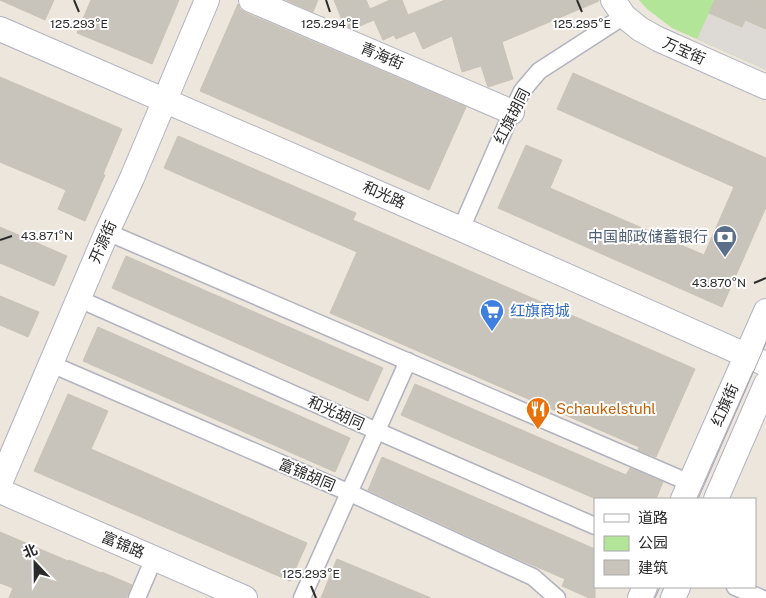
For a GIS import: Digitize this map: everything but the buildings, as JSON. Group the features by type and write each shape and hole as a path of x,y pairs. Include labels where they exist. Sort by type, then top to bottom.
{"street":[{"name":"开源街","path":"0,483 207,0"},
{"name":"青海街","path":"251,0 512,112"},
{"name":"红旗胡同","path":"461,229 522,91 539,71 618,8"},
{"name":"万宝街","path":"618,8 640,29 658,39 766,87"},
{"name":"和光路","path":"0,29 461,229 756,360"},
{"path":"107,232 408,361 687,491"},
{"name":"和光胡同","path":"79,299 594,526"},
{"name":"红旗街","path":"687,491 756,360 766,311"},
{"path":"302,598 408,361"},
{"name":"富锦胡同","path":"51,364 350,493 533,577 557,598"},
{"name":"红旗街","path":"716,498 766,384"},
{"name":"富锦路","path":"0,491 245,598"},
{"path":"137,598 154,558"},
{"path":"737,588 761,598"}],"green space":[{"path":"639,0 766,0 766,70 672,28 647,9"}],"shaded area":[{"path":"709,13 745,20 766,29 766,70 697,39"}],"tram line":[{"path":"698,498 766,343"},
{"path":"655,598 660,588"}],"place":[{"name":"中国邮政储蓄银行","path":"725,258"},
{"name":"红旗商城","path":"492,332"},
{"name":"Schaukelstuhl","path":"538,430"}]}
